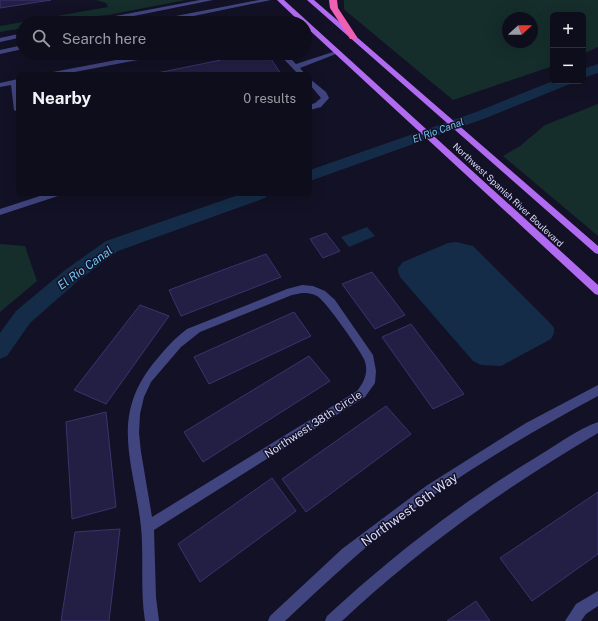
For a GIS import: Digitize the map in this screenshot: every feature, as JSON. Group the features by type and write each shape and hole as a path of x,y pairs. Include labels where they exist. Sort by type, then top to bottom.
{"highway":[{"path":"333,0 334,8 353,37"}],"main road":[{"name":"Northwest Spanish River Boulevard","path":"280,0 298,16"},
{"name":"Northwest Spanish River Boulevard","path":"310,0 475,142 598,251"},
{"name":"Northwest Spanish River Boulevard","path":"312,29 598,291"}],"street":[{"path":"126,16 210,0"},
{"path":"186,16 268,0"},
{"path":"0,40 16,37"},
{"path":"0,52 16,49"},
{"path":"294,67 338,52"},
{"path":"64,72 127,60"},
{"path":"287,60 300,72"},
{"path":"0,85 16,82"},
{"path":"312,83 325,98 318,105 312,107"},
{"path":"0,212 32,198 44,196"},
{"name":"Northwest 38th Circle","path":"147,527 361,394 370,383 371,371 368,358 331,303 322,294 313,290 302,289 290,292 196,329 182,337 145,382 137,402 134,422 134,441 147,527 147,584 152,621"},
{"name":"Northwest 6th Way","path":"275,621 347,554 430,490 530,427 598,390"},
{"path":"332,621 360,594 402,558 490,492 552,453 598,427"},
{"path":"572,621 581,609 598,598"}],"green space":[{"path":"96,0 186,0 108,15 57,16 108,7 106,3"},
{"path":"344,0 598,0 598,47 586,53 586,12 550,12 550,67 453,100 344,9"},
{"path":"16,23 16,29 0,32 0,26"},
{"path":"598,104 598,236 503,156 520,146 545,125"},
{"path":"0,244 25,246 37,281 0,312"}],"water":[{"path":"367,227 375,236 349,247 341,237"},
{"path":"456,242 473,246 550,323 554,328 554,333 551,339 501,366 481,365 473,361 400,277 398,272 398,268 403,262 448,243"}],"building":[{"path":"0,0 51,0 0,8"},
{"path":"221,60 272,60 280,72 162,72"},
{"path":"326,233 340,251 323,258 310,239"},
{"path":"266,254 281,277 181,316 169,290"},
{"path":"372,272 405,315 375,329 342,284"},
{"path":"140,305 169,316 106,404 74,390"},
{"path":"294,312 311,336 209,384 194,357"},
{"path":"411,324 464,394 433,409 382,337"},
{"path":"309,356 330,381 203,462 184,432"},
{"path":"386,406 411,434 306,512 282,479"},
{"path":"106,412 116,507 72,519 66,422"},
{"path":"272,478 296,511 200,582 178,544"},
{"path":"598,492 598,554 532,601 500,558"},
{"path":"120,529 109,621 61,621 75,532"},
{"path":"476,601 490,621 447,621"}],"waterway":[{"name":"El Rio Canal","path":"586,73 598,68"},
{"name":"El Rio Canal","path":"312,175 481,115 558,84"},
{"name":"El Rio Canal","path":"0,350 23,317 72,275 112,246 253,196"}]}
